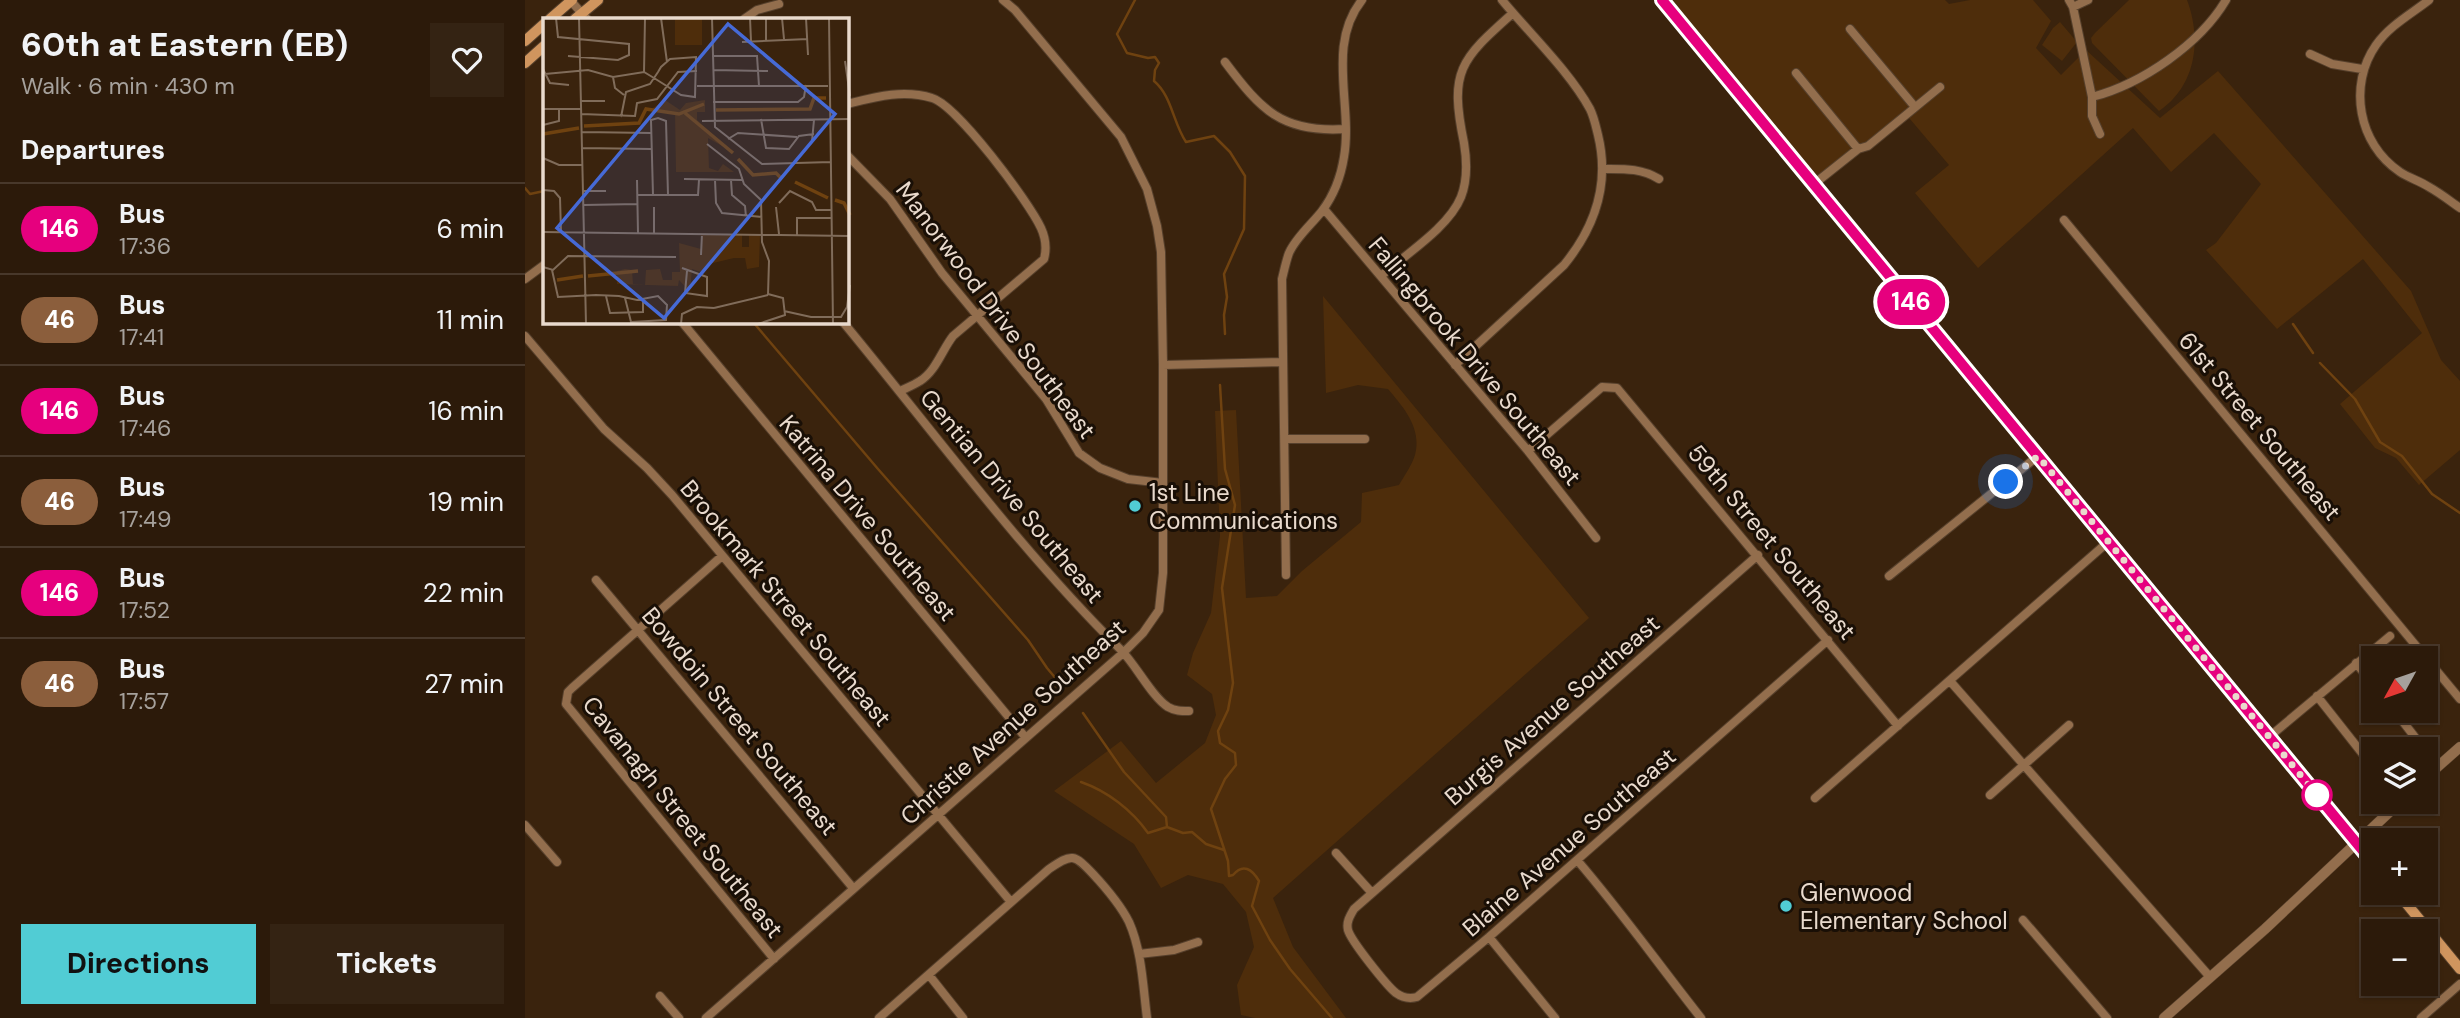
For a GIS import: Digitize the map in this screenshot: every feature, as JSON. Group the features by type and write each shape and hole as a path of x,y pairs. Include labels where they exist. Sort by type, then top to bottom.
{"main road":[{"path":"551,18 571,0"},
{"path":"581,17 598,0"},
{"path":"1662,0 2361,849"},
{"path":"525,41 543,25"},
{"path":"525,63 543,47"},
{"path":"2408,905 2460,969"}],"street":[{"path":"571,0 581,17"},
{"name":"Christie Avenue Southeast","path":"706,1018 1123,653 1143,634 1159,610 1163,573 1163,365 1161,252 1153,208 1141,173 1121,137 1015,10 1003,0"},
{"path":"1286,575 1282,279 1289,252 1324,209 1340,180 1345,153 1345,35 1353,11 1362,0"},
{"path":"1455,365 1549,281 1579,247 1599,203 1603,169 1591,111 1569,79 1502,0"},
{"path":"2088,0 2071,3 2092,97 2092,116 2100,134"},
{"path":"2092,97 2117,90 2167,61 2215,18 2227,0"},
{"path":"2429,0 2389,29 2376,45 2362,69 2359,107 2368,133 2380,155 2399,172 2459,206"},
{"path":"745,18 757,10 779,4"},
{"path":"1381,276 1449,218 1461,197 1466,181 1467,158 1456,103 1459,75 1469,56 1482,41 1513,13"},
{"path":"1850,29 1915,107"},
{"path":"2310,54 2332,64 2362,69"},
{"path":"1226,62 1247,92 1274,116 1299,127 1324,131 1345,130"},
{"path":"1796,73 1858,149"},
{"path":"1814,184 1858,149 1868,146 1940,87"},
{"path":"849,104 892,94 935,98 961,119 1025,202 1041,228 1047,247 1044,259 953,336 943,348 936,365 922,380 900,391"},
{"name":"Manorwood Drive Southeast","path":"849,157 890,199 924,249 1045,399 1079,453 1100,468 1128,479 1163,483"},
{"path":"1603,169 1634,169 1645,171 1659,179"},
{"name":"Fallingbrook Drive Southeast","path":"1324,209 1528,451 1596,538"},
{"name":"61st Street Southeast","path":"2063,220 2460,699"},
{"path":"525,279 543,266"},
{"name":"Katrina Drive Southeast","path":"684,324 1025,738"},
{"name":"Gentian Drive Southeast","path":"845,324 1020,540 1093,624 1123,653 1166,706 1177,711 1189,711"},
{"name":"Brookmark Street Southeast","path":"525,336 604,429 656,477 1011,902"},
{"path":"1163,365 1283,362"},
{"name":"59th Street Southeast","path":"1528,451 1602,387 1611,387 1622,392 1898,726"},
{"path":"1285,439 1365,439"},
{"path":"1889,576 2038,456"},
{"path":"1815,798 2108,542"},
{"name":"Burgis Avenue Southeast","path":"1371,893 1758,555"},
{"path":"640,630 722,556"},
{"name":"Bowdoin Street Southeast","path":"596,580 853,888"},
{"name":"Cavanagh Street Southeast","path":"640,630 572,688 565,699 567,708 774,959"},
{"path":"2269,737 2390,636"},
{"name":"Blaine Avenue Southeast","path":"1371,893 1354,909 1348,921 1348,932 1396,993 1408,999 1417,997 1432,987 1828,640"},
{"path":"2356,663 2361,669"},
{"path":"1950,681 2210,978"},
{"path":"2317,696 2361,752"},
{"path":"2405,724 2415,737"},
{"path":"1990,795 2070,725"},
{"path":"2438,766 2460,747"},
{"path":"2164,1018 2387,814"},
{"path":"525,825 557,862"},
{"path":"1336,853 1371,893"},
{"path":"879,1018 1049,869 1064,859 1073,857 1081,860 1115,899 1129,922 1139,954 1147,1018"},
{"path":"1577,860 1619,909 1651,956 1701,1018"},
{"path":"2023,920 2107,1018"},
{"path":"1489,937 1555,1018"},
{"path":"1139,954 1174,950 1198,942"},
{"path":"929,975 963,1018"},
{"path":"2421,1018 2460,984"},
{"path":"660,996 678,1018"}],"shaded area":[{"path":"1672,0 1945,0 1949,4 1970,0 2033,0 2051,21 2036,48 2061,75 2086,50 2160,118 2218,71 2411,291 2441,360 2460,381 2460,450 2419,485 2396,458 2375,448 2340,404 2422,333 2363,259 2277,329 2206,250 2216,243 2261,184 2214,133 2171,172 2133,128 1978,268 1915,193 1949,165 1904,112 1820,183"},
{"path":"2129,0 2187,0 2192,15 2194,46 2188,75 2181,89 2159,111 2092,43 2091,38 2095,33"},
{"path":"2060,22 2077,42 2062,61 2042,45"},
{"path":"1323,296 1589,618 1273,898 1293,947 1346,1018 1255,1018 1241,1015 1237,985 1254,947 1246,912 1223,884 1188,875 1161,888 1134,844 1054,791 1121,741 1156,783 1205,743 1216,715 1212,694 1187,675 1193,653 1211,613 1220,536 1215,411 1236,410 1246,598 1277,596 1302,571 1361,522 1362,493 1399,485 1410,467 1417,445 1414,427 1388,389 1358,385 1326,393"}],"waterway":[{"path":"1135,0 1117,34 1127,53 1155,57 1159,63 1154,81 1165,94 1186,142 1214,136 1230,152 1245,176 1244,229 1224,274 1227,297 1225,334"},
{"path":"525,188 530,194 543,191"},
{"path":"755,324 1028,640 1063,687"},
{"path":"2293,324 2313,353"},
{"path":"2320,363 2355,399 2380,442 2402,456 2432,494 2460,513"},
{"path":"1220,385 1225,469 1235,505 1222,588 1233,683 1228,710 1218,731 1220,743 1235,753 1236,765 1225,779 1211,809 1228,861 1229,876 1244,868 1259,881 1252,906 1270,940 1290,969 1332,1018"},
{"path":"1083,713 1124,772 1166,817 1167,827"},
{"path":"1081,782 1118,802 1148,833 1167,827 1183,833 1192,832 1206,844 1224,850"}],"bus line":[{"name":"146","path":"1662,0 2361,848"}],"place":[{"name":"1st Line Communications","path":"1135,506"},
{"name":"Glenwood Elementary School","path":"1786,906"}],"route":[{"path":"2006,482 2038,456 2317,795"}]}
